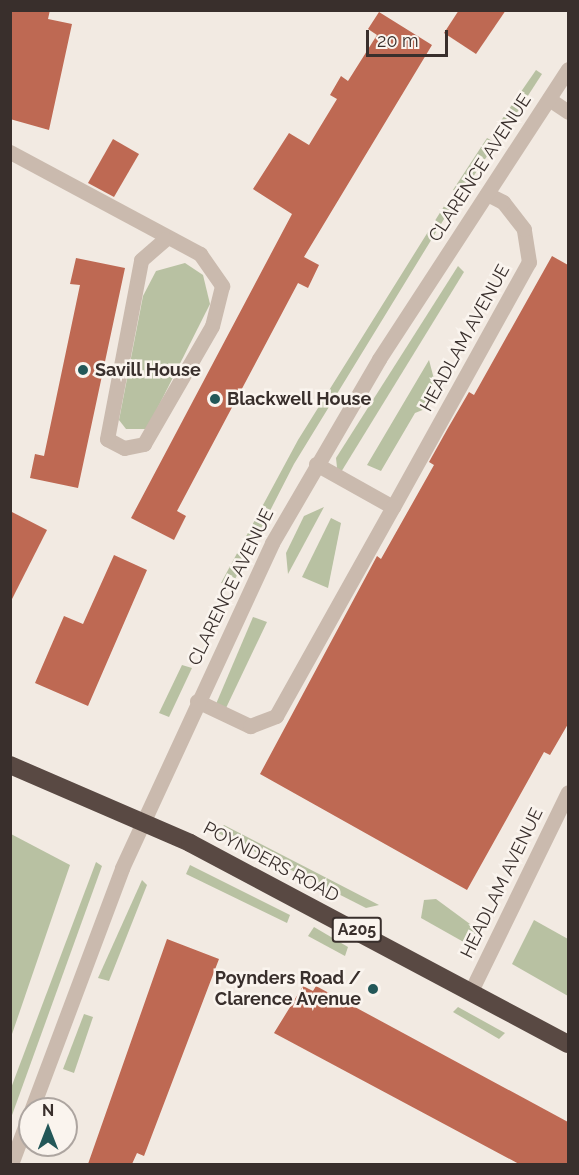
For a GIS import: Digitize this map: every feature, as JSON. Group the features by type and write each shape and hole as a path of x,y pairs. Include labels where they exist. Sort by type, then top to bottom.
{"highway":[{"name":"POYNDERS ROAD","path":"10,765 143,821 471,991 568,1044"}],"street":[{"name":"CLARENCE AVENUE","path":"11,1164 68,1004 143,821 197,701 316,464 568,69"},
{"path":"549,99 568,112"},
{"path":"10,152 165,239 200,254 222,286 212,326 144,444 124,448 107,439 138,270 141,260 165,239"},
{"name":"HEADLAM AVENUE","path":"197,701 250,726 276,716 529,262 524,229 503,202 487,194"},
{"path":"316,464 393,507"},
{"name":"HEADLAM AVENUE","path":"471,991 568,792"}],"green space":[{"path":"536,70 542,74 507,128 498,125"},
{"path":"487,138 496,143 462,193 453,190"},
{"path":"446,203 452,206 294,464 232,585 221,583 298,440"},
{"path":"185,263 203,275 210,304 147,429 126,429 119,420 143,296 156,271"},
{"path":"458,266 464,272 338,477 336,458"},
{"path":"429,360 434,379 425,409 415,413 381,471 367,465"},
{"path":"324,507 288,574 286,553 304,516"},
{"path":"331,518 341,523 328,588 302,577"},
{"path":"253,617 267,622 226,708 216,704"},
{"path":"182,665 192,668 169,717 159,713"},
{"path":"224,825 379,905 366,908 218,833"},
{"path":"11,834 70,865 11,1037"},
{"path":"96,862 102,866 11,1118 11,1088"},
{"path":"190,865 290,915 287,923 186,874"},
{"path":"142,880 147,885 109,981 98,978"},
{"path":"436,899 470,924 482,940 476,949 421,918 424,900"},
{"path":"534,920 568,939 568,996 512,964"},
{"path":"314,927 348,947 345,956 308,936"},
{"path":"458,1007 505,1033 499,1039 453,1012"},
{"path":"84,1014 93,1017 74,1073 63,1069"}],"building":[{"path":"10,10 50,10 48,19 72,24 49,130 10,119"},
{"path":"459,10 506,10 476,54 444,33"},
{"path":"379,12 432,45 304,257 319,265 308,288 298,283 177,511 186,516 174,540 131,518 292,214 253,189 289,133 309,145 337,99 330,95 341,76 348,81 377,35 368,29"},
{"path":"113,139 139,154 114,197 88,183"},
{"path":"552,256 568,265 568,724 550,755 544,752 467,890 260,774 377,556 381,559 434,465 429,462 448,428 469,392 474,395"},
{"name":"Savill House","path":"76,258 125,268 78,488 30,478 35,454 44,456 80,285 70,284"},
{"path":"10,511 47,530 10,603"},
{"path":"114,555 147,570 88,706 35,683 64,616 83,624"},
{"path":"167,939 219,959 144,1156 137,1153 132,1164 88,1164"},
{"path":"303,986 313,991 316,986 568,1122 568,1164 519,1164 274,1033"}],"place":[{"name":"Savill House","path":"83,370"},
{"name":"Blackwell House","path":"215,399"},
{"name":"Poynders Road / Clarence Avenue","path":"373,989"}]}
